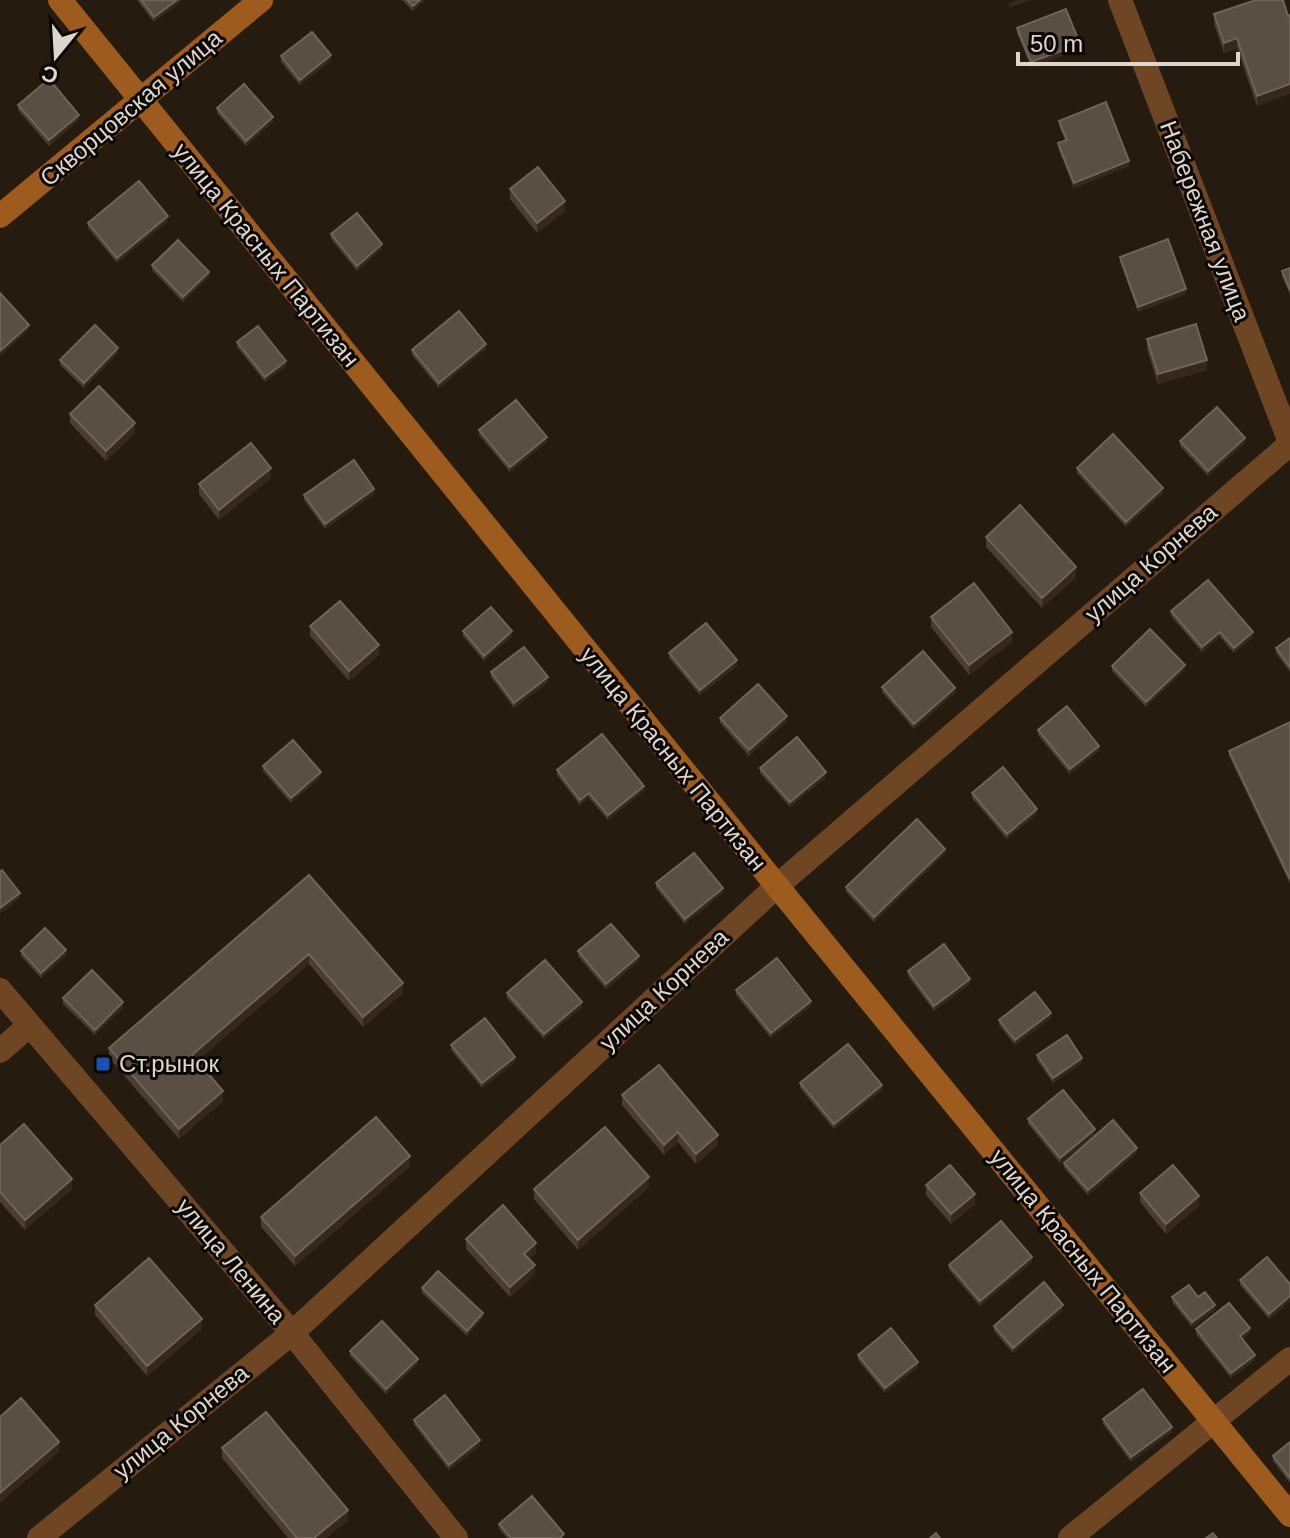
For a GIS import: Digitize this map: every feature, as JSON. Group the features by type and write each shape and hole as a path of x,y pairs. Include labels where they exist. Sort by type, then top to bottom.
{"main road":[{"name":"улица Красных Партизан","path":"60,0 1290,1515"},
{"name":"Скворцовская улица","path":"0,216 261,0"}],"street":[{"name":"Набережная улица","path":"1120,0 1290,443"},
{"name":"улица Корнева","path":"39,1538 292,1333 777,886 1290,443"},
{"name":"улица Ленина","path":"0,990 292,1333 456,1538"},
{"path":"0,1051 30,1025"},
{"path":"1070,1538 1290,1359"}],"building":[{"path":"141,0 177,0 154,17"},
{"path":"1256,0 1283,0 1290,15 1290,84 1257,96 1237,38 1224,43 1214,14"},
{"path":"1066,9 1080,44 1031,62 1017,28"},
{"path":"312,32 331,55 300,80 281,56"},
{"path":"49,79 79,115 49,140 18,105"},
{"path":"244,84 273,117 246,141 217,108"},
{"path":"1106,102 1129,161 1074,183 1058,143 1067,140 1059,121"},
{"path":"538,167 565,201 537,223 510,189"},
{"path":"139,181 168,216 117,258 88,223"},
{"path":"357,213 382,244 357,266 331,234"},
{"path":"1168,239 1186,289 1138,307 1120,257"},
{"path":"178,240 209,272 183,297 152,265"},
{"path":"1290,268 1290,290 1282,271"},
{"path":"0,293 29,325 0,351"},
{"path":"459,311 486,344 439,383 412,350"},
{"path":"1196,324 1207,360 1158,374 1147,339"},
{"path":"95,325 118,348 84,383 60,360"},
{"path":"258,326 286,361 265,377 237,342"},
{"path":"99,386 135,423 106,451 70,414"},
{"path":"516,400 547,437 510,467 479,430"},
{"path":"1217,407 1245,438 1208,471 1180,441"},
{"path":"1113,434 1163,488 1126,522 1077,468"},
{"path":"251,443 271,468 219,510 199,484"},
{"path":"354,460 374,489 325,524 304,495"},
{"path":"1020,505 1076,567 1042,598 986,537"},
{"path":"1208,580 1253,632 1234,648 1220,632 1202,647 1171,611"},
{"path":"974,583 1012,632 969,665 931,617"},
{"path":"340,601 379,645 349,671 310,626"},
{"path":"491,607 512,631 484,656 463,631"},
{"path":"706,623 737,660 700,690 669,653"},
{"path":"1150,629 1185,665 1146,702 1112,666"},
{"path":"1290,638 1290,667 1276,648"},
{"path":"524,647 548,677 514,703 491,672"},
{"path":"923,651 955,688 914,724 882,687"},
{"path":"758,684 787,716 749,750 720,718"},
{"path":"1067,706 1099,746 1070,769 1038,730"},
{"path":"1290,722 1290,879 1229,751"},
{"path":"602,734 644,786 608,815 589,793 580,800 557,770"},
{"path":"797,737 826,772 790,802 760,768"},
{"path":"293,740 321,772 291,798 263,766"},
{"path":"1003,767 1037,809 1007,834 972,793"},
{"path":"917,819 945,849 874,917 846,887"},
{"path":"694,853 723,888 685,919 656,883"},
{"path":"2,870 20,893 0,908 0,872"},
{"path":"309,875 403,983 363,1017 309,954 192,1055 223,1091 179,1129 109,1048"},
{"path":"611,924 639,956 606,984 578,951"},
{"path":"45,928 66,950 41,973 21,951"},
{"path":"944,944 970,979 934,1006 908,971"},
{"path":"777,958 811,1001 771,1033 736,990"},
{"path":"545,960 582,1002 544,1034 507,993"},
{"path":"92,970 123,1002 95,1030 63,998"},
{"path":"1035,992 1051,1013 1015,1040 999,1020"},
{"path":"485,1018 515,1057 482,1083 451,1045"},
{"path":"1067,1035 1082,1058 1053,1078 1037,1055"},
{"path":"848,1044 882,1085 834,1124 800,1083"},
{"path":"659,1065 718,1135 696,1154 678,1132 664,1145 622,1095"},
{"path":"1063,1090 1095,1129 1060,1158 1028,1119"},
{"path":"376,1117 410,1156 295,1256 261,1217"},
{"path":"1113,1120 1137,1148 1088,1190 1064,1163"},
{"path":"24,1124 72,1179 25,1220 0,1192 0,1145"},
{"path":"605,1127 649,1177 578,1240 534,1189"},
{"path":"950,1165 975,1194 951,1214 926,1185"},
{"path":"1173,1165 1199,1196 1166,1224 1140,1193"},
{"path":"503,1205 536,1243 524,1254 535,1265 510,1287 466,1239"},
{"path":"1001,1221 1032,1257 980,1301 949,1265"},
{"path":"1267,1257 1290,1284 1290,1296 1269,1314 1240,1280"},
{"path":"149,1258 202,1319 147,1366 95,1305"},
{"path":"438,1271 483,1313 467,1331 422,1288"},
{"path":"1044,1282 1063,1305 1013,1348 994,1326"},
{"path":"1189,1285 1198,1297 1205,1292 1215,1305 1192,1322 1172,1297"},
{"path":"1229,1303 1250,1328 1240,1336 1255,1355 1231,1373 1196,1329"},
{"path":"382,1321 418,1359 386,1389 350,1351"},
{"path":"891,1328 918,1362 885,1388 858,1355"},
{"path":"1143,1389 1172,1427 1131,1457 1103,1419"},
{"path":"445,1395 480,1440 449,1465 414,1420"},
{"path":"21,1398 59,1442 0,1493 0,1417"},
{"path":"266,1412 348,1510 314,1538 297,1538 222,1448"},
{"path":"1290,1442 1290,1478 1273,1456"},
{"path":"532,1496 564,1534 560,1538 511,1538 499,1524"}],"place":[{"name":"Ст.рынок","path":"103,1064"}]}
